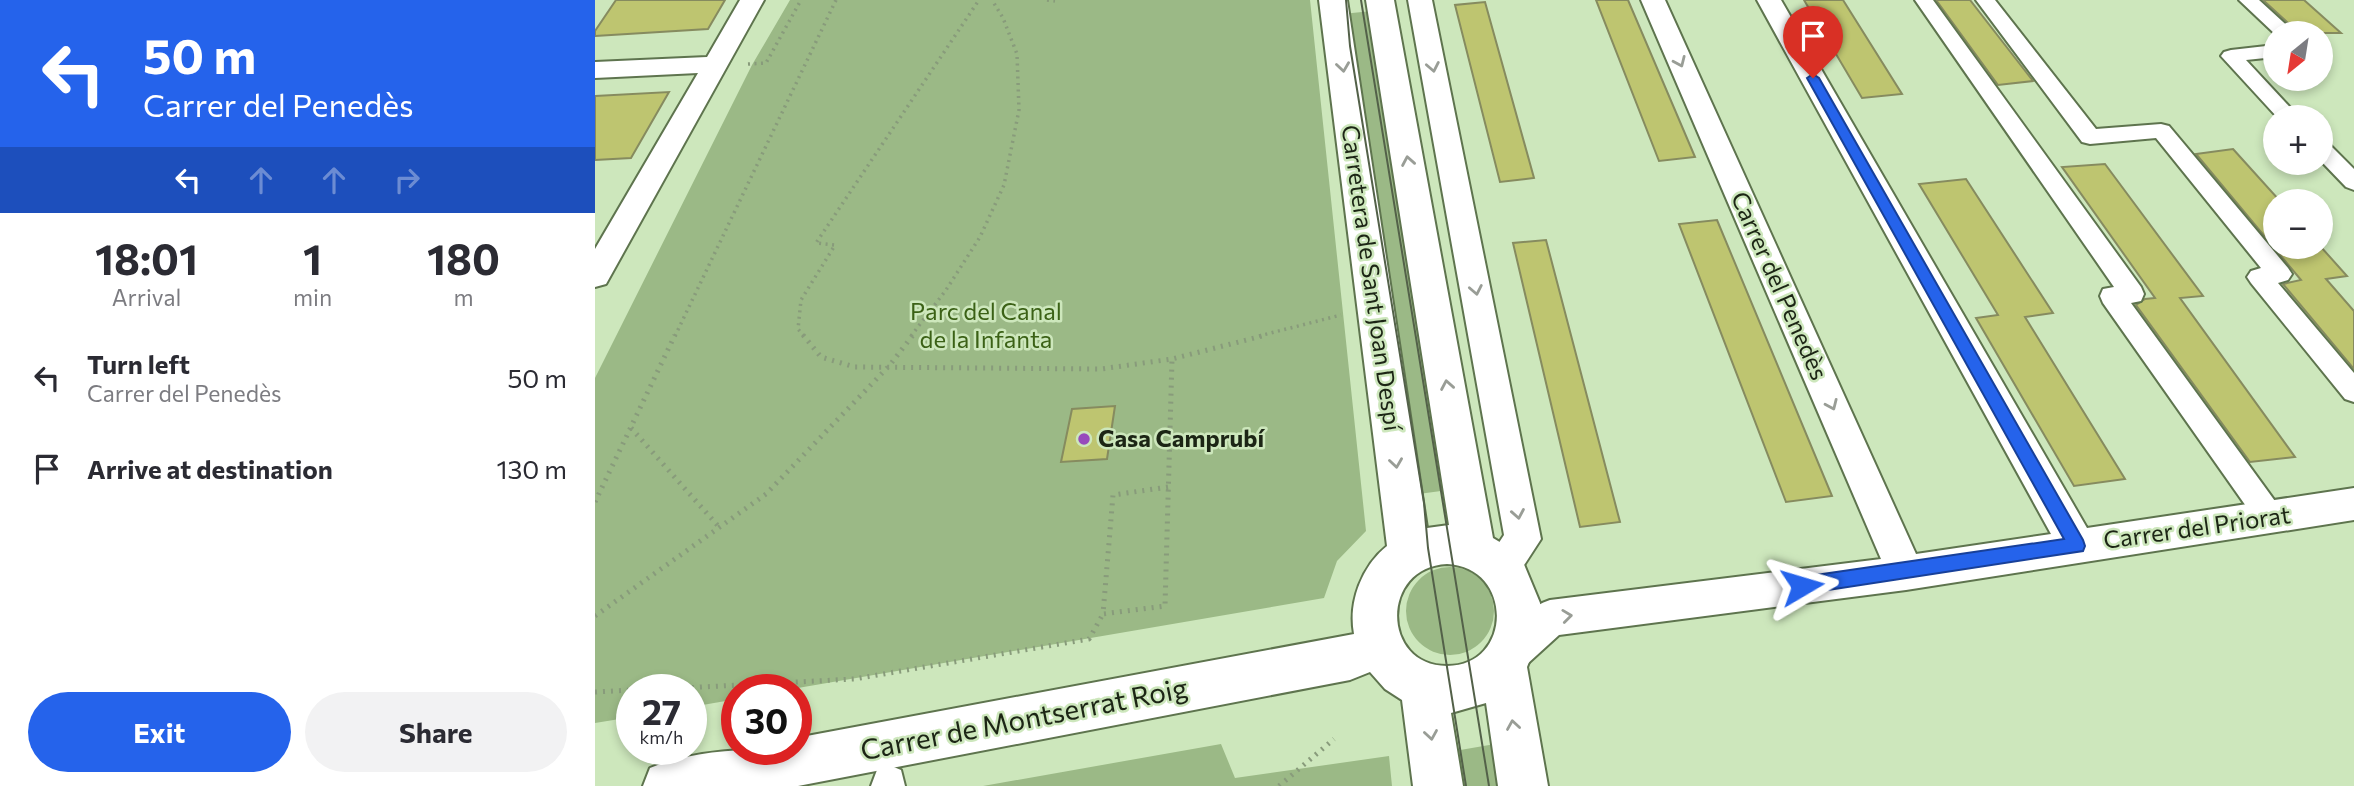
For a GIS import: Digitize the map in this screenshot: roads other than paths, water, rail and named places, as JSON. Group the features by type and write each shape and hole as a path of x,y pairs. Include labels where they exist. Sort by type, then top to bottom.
{"street":[{"path":"595,276 752,0"},
{"path":"1380,0 1488,558 1518,592 1522,622 1507,657 1489,675 1473,684 1452,687 1423,684 1401,673 1378,646 1373,630 1373,612 1378,589 1391,570 1410,555 1440,546 1488,558 1523,539 1420,0"},
{"name":"Carrer del Penedès","path":"1653,0 1906,573"},
{"path":"1769,0 2077,546"},
{"path":"1924,0 2132,294 2112,296 2270,517"},
{"path":"1985,0 2090,137 2161,131 2280,274 2259,277 2354,391"},
{"path":"2248,0 2271,21"},
{"name":"Carretera de Sant Joan Despí","path":"1335,1 1410,555"},
{"path":"2263,52 2231,56 2263,89"},
{"path":"595,70 715,64"},
{"path":"2265,91 2278,105"},
{"path":"2333,161 2354,182"},
{"name":"Carrer del Priorat","path":"1507,657 1550,618 1906,573 2354,504"},
{"name":"Carrer de Montserrat Roig","path":"668,786 1350,658 1378,646"},
{"path":"1507,657 1523,786"},
{"path":"1423,684 1438,786"}],"tram line":[{"path":"1346,0 1350,46 1424,503 1428,548 1466,786"},
{"path":"1361,0 1489,786"}],"place":[{"name":"Casa Camprubí","path":"1084,439"}],"park label":[{"name":"Parc del Canal de la Infanta","path":"986,326"}]}
